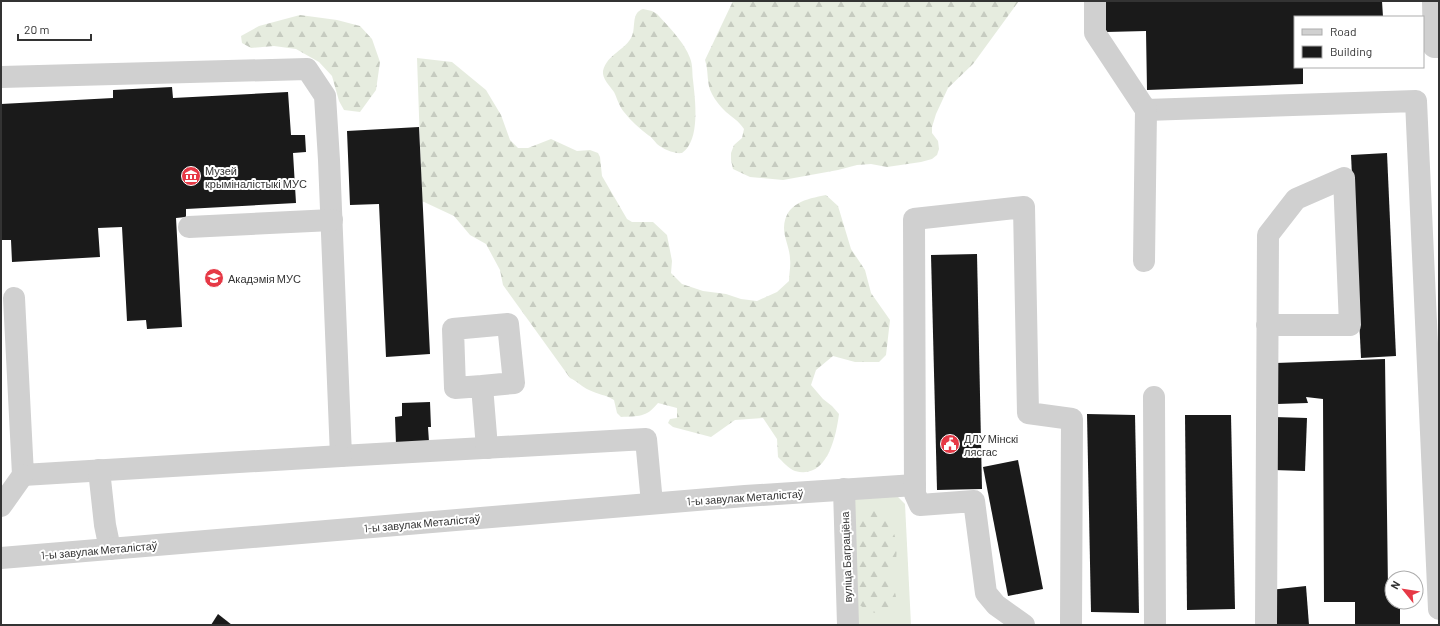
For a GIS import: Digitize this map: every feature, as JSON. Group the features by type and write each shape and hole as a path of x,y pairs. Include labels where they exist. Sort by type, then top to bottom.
{"lane":[{"path":"1095,1 1095,33 1146,110 1144,261"},
{"path":"1433,1 1434,47 1439,47"},
{"path":"1,77 307,70 325,96 332,220 341,456"},
{"path":"1146,110 1416,101 1439,609"},
{"path":"1266,625 1267,325 1268,235 1296,199 1344,178 1350,324 1267,325"},
{"path":"1024,625 996,605 986,593 974,502 920,504 915,494 914,219 1024,207 1028,413 1072,419 1072,625"},
{"path":"189,226 332,220"},
{"path":"1,506 23,475 14,298"},
{"path":"482,386 487,448"},
{"path":"1154,397 1155,625"},
{"path":"23,475 646,440 652,503"},
{"path":"99,470 105,525 110,549"},
{"name":"1-ы завулак Металістаў","path":"1,558 652,503 915,485"},
{"name":"вуліца Баграціёна","path":"844,489 848,625"}],"green space":[{"path":"733,1 1019,1 973,64 948,88 936,114 932,127 932,133 938,141 939,149 937,155 932,159 887,167 871,164 857,165 783,180 750,177 733,169 731,153 734,145 742,138 744,129 738,121 726,112 718,103 710,90 705,60"},
{"path":"643,9 657,14 671,29 688,52 691,61 695,98 695,119 692,139 688,147 682,153 672,152 659,146 632,121 622,110 614,92 603,74 608,60 629,41 633,32 635,17 639,11"},
{"path":"300,15 337,20 360,26 372,39 380,62 376,90 360,112 344,110 339,101 332,76 319,62 296,49 274,46 251,48 242,43 241,36 259,26"},
{"path":"417,58 452,62 486,90 501,115 510,140 518,148 528,148 551,139 577,151 590,150 598,153 600,157 602,176 627,219 632,222 653,222 667,235 672,261 671,273 682,284 703,291 726,294 741,299 757,301 777,292 789,281 790,255 784,228 788,213 792,208 804,201 826,195 838,206 851,249 865,270 871,293 890,320 886,355 879,362 855,362 833,356 816,370 811,385 839,414 832,445 822,463 815,469 806,472 790,469 778,457 777,439 763,418 735,420 711,437 673,427 668,423 670,419 677,418 677,408 658,403 646,414 621,417 617,413 614,400 586,389 570,378 503,285 500,270 486,244 470,235 454,216 422,201"},
{"path":"897,496 905,504 911,625 855,625 851,509 856,497"},
{"path":"874,507 890,521 897,543 896,563 889,576 896,599 889,614 870,611 862,607 854,600 855,513 859,508"}],"building":[{"path":"1105,1 1382,1 1383,16 1294,16 1294,68 1303,68 1303,84 1147,90 1146,31 1106,32"},
{"path":"172,87 173,98 288,92 291,135 305,135 306,152 293,153 296,203 186,209 186,217 176,218 182,327 147,329 146,320 127,321 122,227 98,228 100,257 12,262 11,240 1,240 1,104 113,98 113,90"},
{"path":"419,127 430,354 386,357 379,204 350,205 347,131"},
{"path":"1387,153 1396,356 1361,358 1351,155"},
{"path":"977,254 982,489 937,490 931,255"},
{"path":"1385,359 1388,570 1384,570 1384,610 1400,610 1400,625 1355,625 1355,602 1324,602 1323,399 1306,397 1308,403 1277,404 1276,363"},
{"path":"430,402 431,427 428,427 429,442 396,444 395,417 402,416 402,403"},
{"path":"1087,414 1135,415 1139,613 1091,612"},
{"path":"1185,415 1231,415 1235,609 1187,610"},
{"path":"1274,417 1307,418 1305,471 1273,470"},
{"path":"1018,460 1043,589 1008,596 983,467"},
{"path":"1306,586 1309,625 1272,625 1269,590"},
{"path":"218,614 232,625 211,625"}],"place":[{"name":"Музей крыміналістыкі МУС","path":"191,176"},
{"name":"Акадэмія МУС","path":"214,278"},
{"name":"ДЛУ Мінскі лясгас","path":"950,444"}]}
